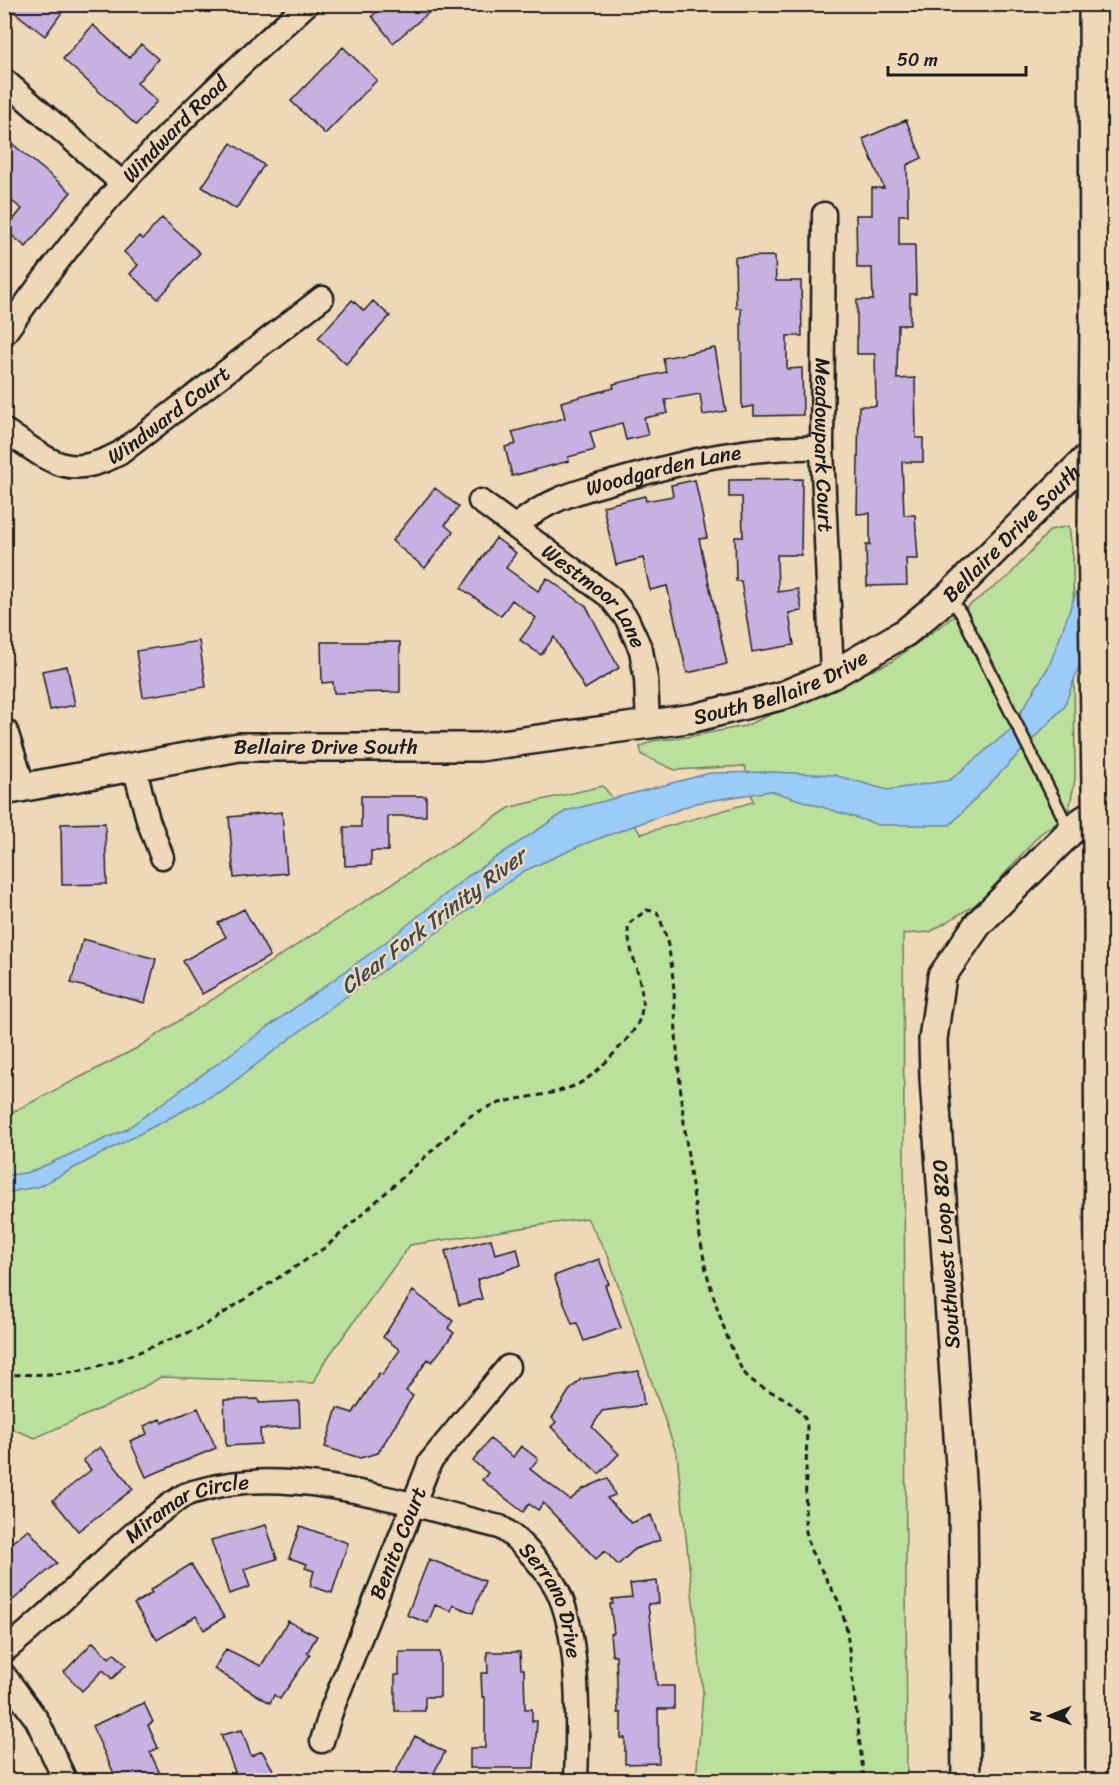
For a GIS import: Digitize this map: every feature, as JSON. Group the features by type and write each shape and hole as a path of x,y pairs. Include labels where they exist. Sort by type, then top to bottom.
{"highway":[{"path":"1096,4 1095,519 1101,915 1103,1780"}],"street":[{"name":"Windward Road","path":"4,334 122,183 216,87 307,4"},
{"path":"4,80 122,183"},
{"name":"Meadowpark Court","path":"824,214 822,448 832,675"},
{"name":"Windward Court","path":"4,430 59,466 83,468 101,464 120,453 322,298"},
{"name":"Bellaire Drive South","path":"906,632 949,596 1114,431"},
{"name":"Woodgarden Lane","path":"516,527 560,497 701,457 786,447 822,448"},
{"name":"Westmoor Lane","path":"480,501 610,597 627,619 641,650 646,679 648,725"},
{"name":"South Bellaire Drive","path":"648,725 734,709 784,694 832,675 906,632"},
{"name":"Bellaire Drive South","path":"13,789 239,747 479,747 648,725"},
{"path":"4,734 13,789"},
{"path":"134,766 148,820 162,857"},
{"name":"Southwest Loop 820","path":"966,1780 963,1510 933,1040 942,976 978,924 1070,832 1114,799"},
{"name":"Benito Court","path":"322,1741 332,1709 430,1462 508,1367"},
{"name":"Miramar Circle","path":"4,1651 36,1627 128,1538 186,1494 246,1481 324,1486 412,1506"},
{"name":"Serrano Drive","path":"412,1506 500,1527 517,1537 560,1595 571,1643 577,1727 576,1780"},
{"path":"4,1674 37,1720 66,1780"}],"lane":[{"path":"949,596 962,615 1070,832"}],"path":[{"path":"4,1375 55,1374 83,1370 116,1360 202,1327 326,1247 469,1117 489,1105 504,1100 575,1086 598,1070 633,1033 642,1012 643,993 627,935 628,924 647,910 657,912 663,925 674,981 680,1086 706,1270 712,1292 745,1374 799,1407 807,1422 805,1527 810,1549 840,1605 847,1631 864,1780"}],"green space":[{"path":"1069,526 1073,558 1075,779 1068,815 1040,834 980,902 930,932 903,934 907,1780 696,1780 703,1692 677,1455 608,1256 587,1218 410,1245 323,1364 314,1383 161,1377 124,1398 35,1438 5,1426 5,1116 137,1048 511,807 603,786 641,834 753,802 745,766 675,770 642,755 640,747 652,741 745,726 891,662 1008,577 1050,530"}],"water":[{"name":"Clear Fork Trinity River","path":"1114,508 1114,572 1064,707 950,825 879,825 771,791 696,803 584,844 524,871 333,1006 223,1090 40,1186 5,1193 5,1176 30,1172 125,1130 386,942 468,876 566,811 710,773 773,772 834,775 888,790 950,780 1010,730 1049,666 1077,590"}],"building":[{"path":"4,4 68,4 45,36"},
{"path":"386,4 439,4 393,43 372,16"},
{"path":"93,25 129,58 141,44 158,59 137,83 157,101 136,125 63,59"},
{"path":"343,47 377,80 325,134 291,101"},
{"path":"906,120 922,158 907,165 908,215 899,215 899,245 915,245 916,294 910,294 910,325 898,325 897,379 915,378 916,438 923,438 923,462 902,462 904,515 915,515 918,559 906,559 907,585 867,586 866,545 870,545 870,513 857,514 859,406 876,406 875,354 857,354 857,300 873,300 872,268 857,268 856,215 872,215 872,188 884,188 863,139"},
{"path":"4,137 71,192 26,247 5,230 22,209 4,195"},
{"path":"231,143 264,165 236,209 202,187"},
{"path":"162,218 200,253 158,299 130,274 138,265 124,252 139,236 143,239"},
{"path":"775,256 776,281 801,281 802,336 787,336 787,369 802,368 803,415 754,416 754,406 742,408 741,308 736,308 735,257"},
{"path":"352,300 364,311 373,301 390,316 346,364 318,338"},
{"path":"715,348 726,411 703,415 700,394 665,400 668,413 644,418 648,435 626,440 622,423 590,432 595,450 568,457 569,461 512,476 505,447 516,444 512,432 565,418 561,402 614,388 613,384 666,372 663,358"},
{"path":"802,479 801,555 777,555 778,592 798,589 802,611 789,613 794,645 752,652 741,581 736,581 735,537 743,537 742,497 729,497 729,480"},
{"path":"695,480 707,538 699,539 727,664 687,673 667,586 650,590 643,558 616,565 603,506 645,496 646,501 673,496 671,485"},
{"path":"435,488 459,507 445,525 453,532 425,568 392,541"},
{"path":"496,538 516,553 506,568 538,591 547,578 586,606 619,668 585,689 554,637 541,655 520,640 536,618 512,600 501,616 461,588"},
{"path":"199,641 206,687 143,697 136,651"},
{"path":"321,642 400,642 400,692 334,693 333,682 322,683"},
{"path":"67,666 75,705 50,710 42,671"},
{"path":"361,796 426,796 426,816 388,816 388,851 371,851 371,865 345,866 344,827 361,827"},
{"path":"282,812 287,873 234,878 229,817"},
{"path":"105,823 107,884 62,885 61,824"},
{"path":"244,909 270,956 202,994 183,961 226,937 218,923"},
{"path":"83,939 156,959 145,1003 71,983"},
{"path":"491,1239 495,1254 517,1248 521,1265 477,1280 482,1299 459,1305 445,1251"},
{"path":"599,1259 609,1284 605,1285 621,1328 584,1341 577,1323 572,1324 554,1276"},
{"path":"413,1291 453,1321 448,1328 454,1333 432,1362 428,1359 406,1391 413,1396 378,1453 360,1458 325,1447 337,1408 353,1413 379,1373 382,1375 400,1350 383,1337"},
{"path":"639,1371 644,1405 602,1411 592,1427 619,1454 599,1474 551,1427 556,1422 552,1418 569,1391 581,1379"},
{"path":"258,1399 259,1403 299,1401 300,1427 260,1429 261,1444 226,1446 224,1400"},
{"path":"198,1408 216,1448 146,1477 130,1441 147,1434 144,1426 160,1419 162,1423"},
{"path":"490,1439 513,1457 521,1446 538,1459 530,1469 570,1500 583,1489 608,1478 615,1495 607,1498 631,1523 651,1515 660,1540 635,1549 618,1565 605,1551 596,1559 543,1503 538,1510 529,1504 523,1512 482,1480 488,1473 473,1461"},
{"path":"100,1447 133,1489 78,1531 53,1500 91,1470 83,1460"},
{"path":"266,1525 277,1559 244,1569 250,1587 229,1594 211,1540"},
{"path":"300,1526 348,1543 332,1593 310,1586 314,1571 305,1568 307,1564 289,1558"},
{"path":"28,1529 57,1563 13,1600 4,1591 4,1549"},
{"path":"429,1559 485,1581 473,1613 453,1605 451,1611 435,1605 428,1623 407,1615"},
{"path":"191,1564 224,1617 204,1630 196,1616 157,1640 134,1604 152,1593 150,1590"},
{"path":"657,1581 659,1603 648,1604 657,1686 674,1686 674,1709 658,1709 659,1763 625,1764 625,1738 621,1738 621,1713 618,1713 616,1655 612,1655 610,1634 614,1633 610,1604 613,1604 612,1599 632,1597 630,1584"},
{"path":"288,1621 317,1636 307,1653 310,1655 280,1699 274,1695 270,1703 214,1669 226,1649 261,1666"},
{"path":"93,1642 109,1658 114,1653 126,1665 112,1679 103,1670 82,1691 64,1672"},
{"path":"399,1652 440,1652 440,1697 425,1697 425,1711 395,1711 395,1675 399,1675"},
{"path":"487,1652 520,1652 521,1669 524,1669 525,1709 532,1709 532,1721 537,1721 534,1768 470,1768 470,1748 485,1748 485,1697 482,1697 481,1673 488,1673"},
{"path":"144,1703 153,1722 148,1725 158,1748 150,1752 163,1780 117,1780 92,1726"},
{"path":"242,1730 251,1756 262,1751 279,1780 238,1780 221,1735"},
{"path":"415,1736 445,1752 430,1780 391,1780"}]}
